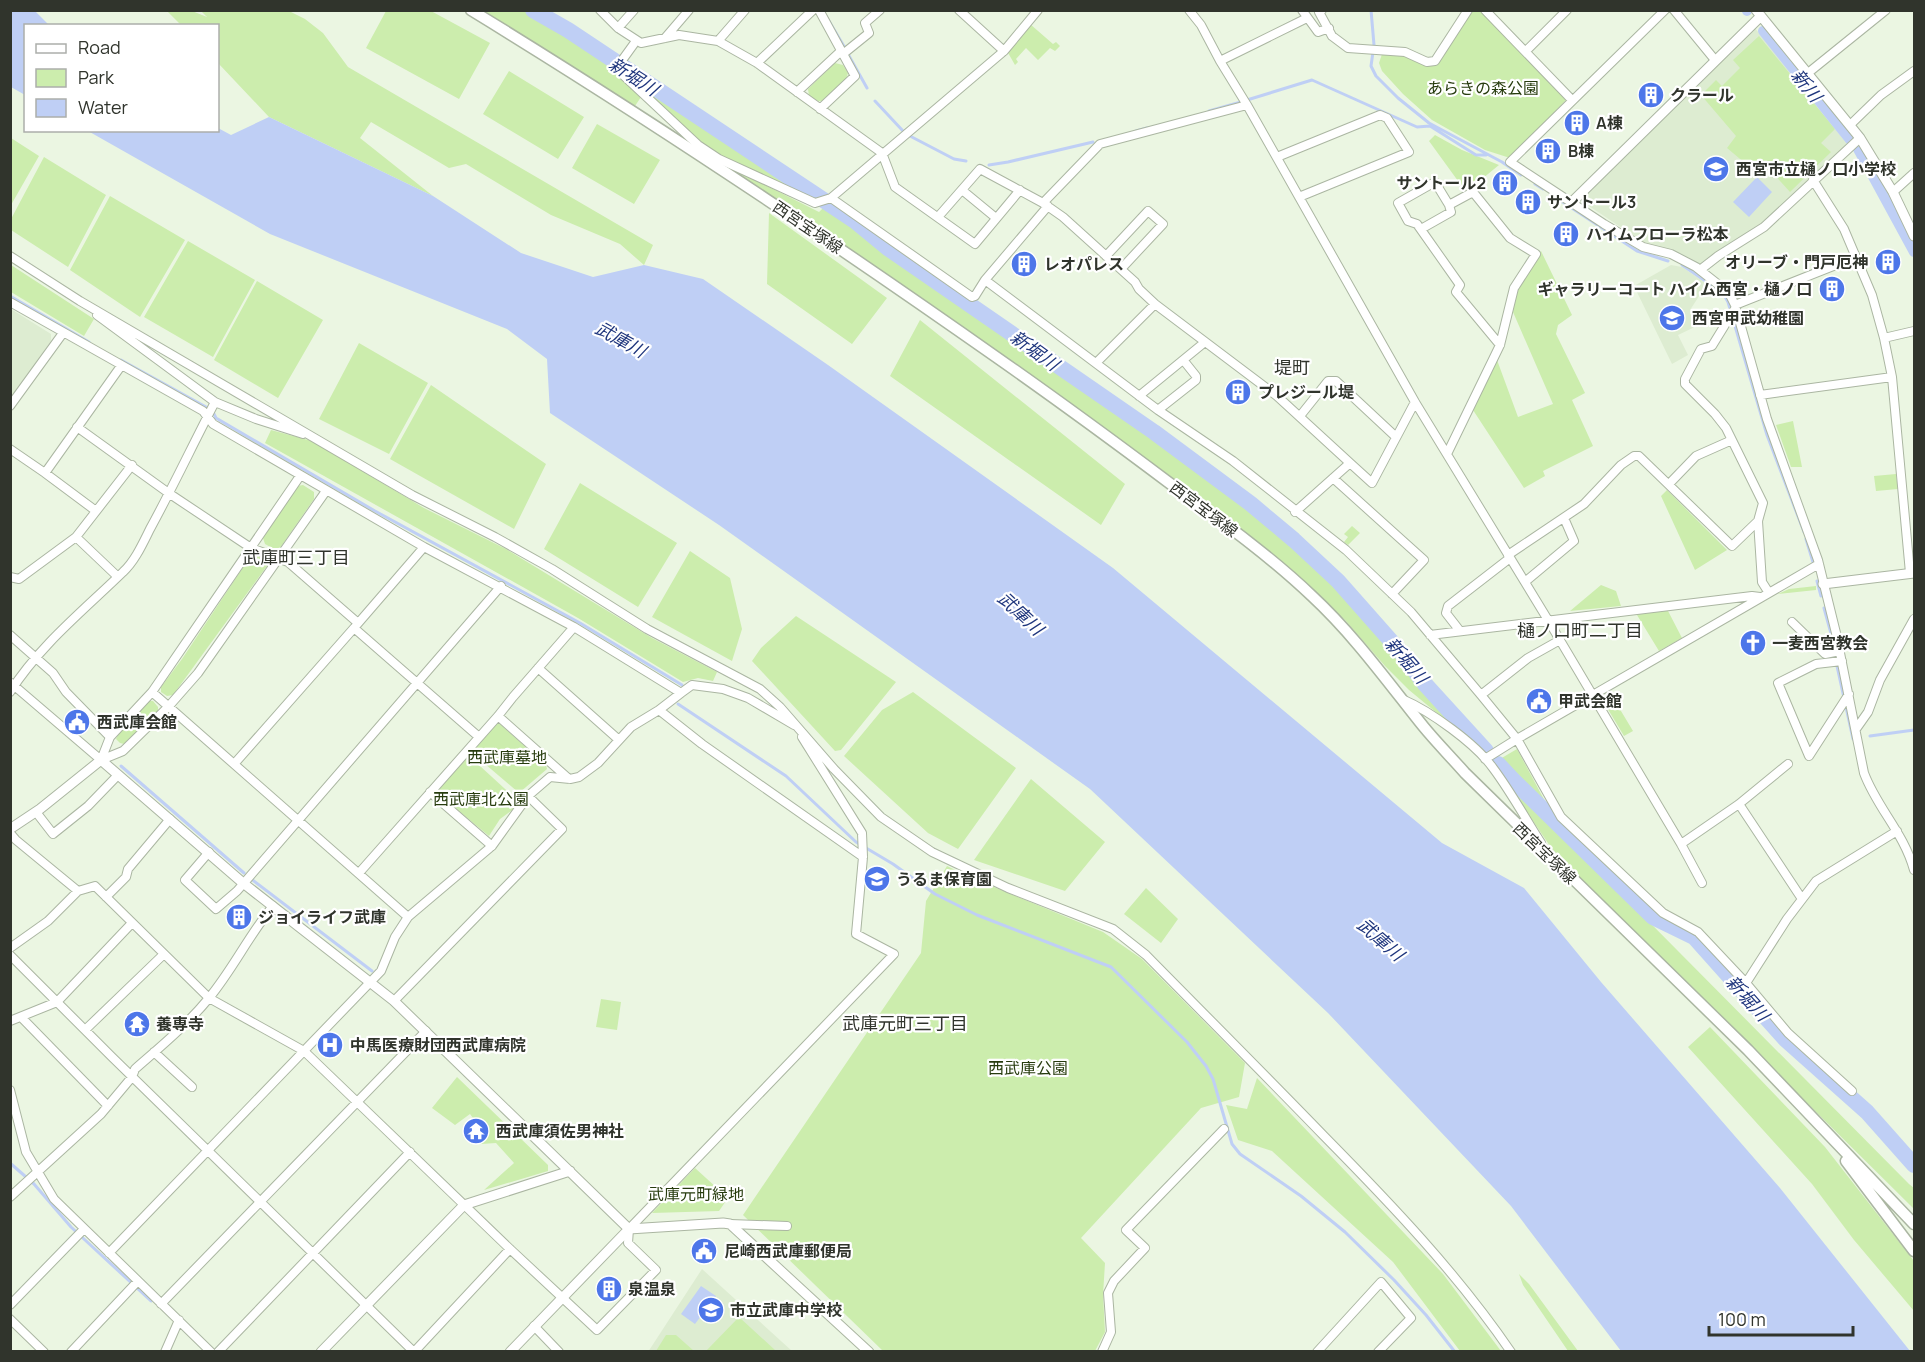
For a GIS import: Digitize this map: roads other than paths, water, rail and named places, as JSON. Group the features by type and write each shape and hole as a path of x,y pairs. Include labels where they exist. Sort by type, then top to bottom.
{"main road":[{"name":"西宮宝塚線","path":"471,10 696,149 947,322 1218,518 1312,596 1361,648 1424,728 1465,773 1748,1050 1914,1224"},
{"name":"西宮宝塚線","path":"1828,1136 1914,1251"}],"street":[{"path":"618,28 634,10"},
{"path":"665,38 689,10"},
{"path":"718,41 745,10"},
{"path":"757,63 813,10"},
{"path":"819,10 855,76 820,109"},
{"path":"797,92 869,33 865,23 880,10"},
{"path":"959,10 1004,51"},
{"path":"636,41 621,65 625,78 696,149 815,203 826,200 1004,51 1038,10"},
{"path":"1189,10 1201,25 1415,402 1560,640 1702,883"},
{"path":"1322,10 1319,12 1332,36 1348,48 1405,52 1427,62 1435,61 1468,10"},
{"path":"1485,10 1572,100"},
{"path":"1526,51 1567,10"},
{"path":"1665,10 1510,162 1604,224 1643,247 1671,254 1700,270 1729,293 1767,419 1819,564 1840,651 1864,773 1870,789 1910,852 1914,870"},
{"path":"1674,10 1715,60"},
{"path":"1808,73 1886,10"},
{"path":"600,11 618,28 641,43 679,35 718,41 757,63 882,153 895,187 975,244 1020,190"},
{"path":"1572,202 1759,13 1860,138 1893,192 1914,236"},
{"path":"1220,61 1305,14 1318,33 1329,28"},
{"path":"1850,125 1881,95 1914,71"},
{"path":"826,200 972,297 1046,204 1100,144 1247,105"},
{"path":"1277,158 1380,115 1387,118 1409,152 1299,197"},
{"path":"1700,270 1764,227 1860,138"},
{"path":"938,217 980,169 1046,204 1121,269 1155,304 1277,396 1372,483 1415,402"},
{"path":"1893,192 1914,173"},
{"path":"1813,180 1844,229 1872,295 1884,338 1892,377 1912,573 1823,584"},
{"path":"1421,229 1451,212 1435,182 1398,203 1408,221 1417,224 1460,285 1456,292 1500,345"},
{"path":"962,190 996,219"},
{"path":"1447,454 1500,345 1511,308 1514,288 1536,254 1510,238 1473,192 1449,205"},
{"path":"1106,256 1149,211 1163,224 1121,269"},
{"path":"10,256 80,301 412,495 495,537 552,569 647,629 760,689 780,707 881,817 932,852 1008,888 1113,929 1146,955 1392,1206 1443,1262 1490,1320 1511,1352"},
{"path":"1769,593 1762,582 1758,521 1762,503 1732,440 1715,414 1685,384 1685,378 1701,349 1712,346 1734,310 1856,257"},
{"path":"985,280 1158,410 1233,461 1295,512 1347,550 1392,594 1482,695 1516,739 1561,817 1663,913 1698,932 1746,983 1788,1033 1852,1090"},
{"path":"80,301 215,402 256,419 314,437"},
{"path":"10,302 203,411 213,424 300,476 424,547 501,586 574,627 681,693"},
{"path":"1096,363 1155,304"},
{"path":"1884,338 1914,331"},
{"path":"10,406 63,333"},
{"path":"1139,396 1205,342"},
{"path":"1158,410 1196,380 1196,376 1184,360"},
{"path":"45,473 121,366"},
{"path":"1760,396 1892,377"},
{"path":"1300,416 1328,381 1336,381 1396,437"},
{"path":"215,402 170,494 124,572 74,616 12,687 101,760 243,883 394,1001 629,1229 730,1224 787,1226"},
{"path":"77,427 170,494 251,548 288,562 479,737"},
{"path":"1669,484 1696,456 1732,440"},
{"path":"10,449 96,511"},
{"path":"1460,631 1446,613 1448,606 1551,524 1584,504 1621,465 1634,456 1639,456 1732,546 1758,521"},
{"path":"1295,512 1350,463"},
{"path":"10,577 19,579 76,537 132,465"},
{"path":"101,760 110,737 152,692 300,476"},
{"path":"1333,478 1424,560 1392,594"},
{"path":"78,891 16,840 10,831 101,760 123,751 169,706 198,673 326,491"},
{"path":"1525,582 1574,541 1564,518"},
{"path":"76,537 117,576"},
{"path":"235,763 424,547"},
{"path":"1485,759 1819,564"},
{"path":"208,852 185,880 216,909 243,883 501,586"},
{"path":"1430,635 1752,596 1760,597"},
{"path":"1856,729 1868,712 1880,680 1914,618"},
{"path":"1792,622 1825,654 1840,651"},
{"path":"359,873 574,627"},
{"path":"10,635 53,673 66,692 110,737"},
{"path":"1482,695 1528,658 1560,640"},
{"path":"1842,661 1816,664 1778,683 1809,756 1849,694"},
{"path":"538,668 619,740"},
{"path":"109,1252 381,971 395,937 408,917 492,846 528,796 550,777 570,779 579,777 598,763 631,727 659,710 692,685 723,689 748,698 788,723 797,726 862,833 863,857 856,934 894,954 510,1352"},
{"path":"152,692 408,917"},
{"path":"1402,699 1419,706 1472,746 1485,759 1549,857"},
{"path":"659,710 702,744 863,857"},
{"path":"498,716 570,779"},
{"path":"1681,844 1738,804 1788,764"},
{"path":"36,812 53,834 88,806 118,775"},
{"path":"430,792 492,846"},
{"path":"394,1001 562,829 528,796"},
{"path":"1738,804 1802,899"},
{"path":"106,897 126,877 128,869 170,819"},
{"path":"1746,983 1787,918 1816,881 1897,831"},
{"path":"10,948 48,921 78,891 95,886 209,998 304,1051 510,1250 597,1330 656,1270 628,1243 629,1229"},
{"path":"10,1197 71,1143 108,1106 132,1077 135,1070 183,1026 209,998 245,949 256,927 273,906"},
{"path":"10,1021 57,1002 132,923"},
{"path":"85,1030 164,954"},
{"path":"10,956 414,1351 510,1250"},
{"path":"21,1017 108,1106"},
{"path":"161,1304 426,1031"},
{"path":"154,1052 192,1087"},
{"path":"10,1090 14,1122 26,1152 54,1199 137,1282 212,1352"},
{"path":"1102,1352 1111,1332 1108,1293 1114,1281 1145,1248 1126,1230 1224,1129"},
{"path":"218,1352 410,1152"},
{"path":"321,1352 464,1205 570,1171"},
{"path":"730,1224 869,1352"},
{"path":"10,1305 84,1229"},
{"path":"71,1352 137,1282"},
{"path":"1317,1352 1381,1282 1411,1318 1378,1352"},
{"path":"10,1319 45,1352"},
{"path":"165,1352 179,1320"},
{"path":"534,1326 560,1352"}],"water":[{"path":"11,10 35,11 48,24 24,24 24,94 11,87"},
{"name":"武庫川","path":"269,117 433,196 521,253 593,277 644,265 703,279 1113,568 1442,843 1524,888 1601,982 1780,1188 1910,1351 1621,1351 1511,1206 1328,1013 1090,789 719,525 550,413 547,359 507,329 270,234 90,132 219,132 219,129 231,135"},
{"path":"1757,177 1772,192 1749,217 1733,202"},
{"path":"701,1286 716,1296 695,1324 681,1314"}],"waterway":[{"name":"新堀川","path":"533,10 568,30 855,221 889,249 1154,432 1251,504 1338,581 1399,650 1424,683 1486,751"},
{"path":"1371,10 1374,45 1371,66 1376,76 1398,98 1429,123 1502,162 1521,175"},
{"path":"823,11 845,48"},
{"name":"新川","path":"1763,31 1850,140"},
{"path":"848,54 867,88"},
{"path":"1247,100 1312,80 1417,127 1430,126 1476,155 1486,155"},
{"path":"875,101 903,131"},
{"path":"1209,111 1241,102"},
{"path":"1136,131 1147,128"},
{"path":"906,137 908,135 954,159 966,161"},
{"path":"989,165 1093,142"},
{"name":"新川","path":"1858,149 1914,252"},
{"path":"1535,184 1543,189"},
{"path":"1552,195 1637,251 1668,261"},
{"path":"1682,265 1723,293 1728,302 1767,435 1804,532"},
{"path":"10,296 89,342"},
{"path":"121,360 206,407"},
{"path":"214,414 216,418 375,511 580,623 682,685"},
{"path":"1806,539 1813,562"},
{"path":"1817,581 1821,596"},
{"path":"1824,608 1832,637"},
{"path":"1837,666 1853,739"},
{"path":"678,704 786,776 856,842 893,864 935,894 977,915 1111,967 1187,1042 1206,1066 1213,1079 1232,1144 1240,1154 1301,1196 1345,1232 1394,1280 1455,1352"},
{"path":"1870,736 1914,730"},
{"name":"新堀川","path":"1498,764 1653,917 1694,937 1785,1039 1867,1112 1914,1165"},
{"path":"121,766 244,873"},
{"path":"250,878 372,971"},
{"path":"10,1163 34,1184 71,1227 151,1301"}],"place":[{"name":"クラール","path":"1651,95"},
{"name":"A棟","path":"1577,123"},
{"name":"B棟","path":"1548,151"},
{"name":"西宮市立樋ノ口小学校","path":"1716,169"},
{"name":"サントール2","path":"1505,183"},
{"name":"サントール3","path":"1528,202"},
{"name":"ハイムフローラ松本","path":"1566,234"},
{"name":"オリーブ・門戸厄神","path":"1888,262"},
{"name":"レオパレス","path":"1024,264"},
{"name":"ギャラリーコート ハイム西宮・樋ノ口","path":"1832,289"},
{"name":"西宮甲武幼稚園","path":"1672,318"},
{"name":"プレジール堤","path":"1238,392"},
{"name":"一麦西宮教会","path":"1753,643"},
{"name":"甲武会館","path":"1539,701"},
{"name":"西武庫会館","path":"77,722"},
{"name":"うるま保育園","path":"877,879"},
{"name":"ジョイライフ武庫","path":"239,917"},
{"name":"養専寺","path":"137,1024"},
{"name":"中馬医療財団西武庫病院","path":"330,1045"},
{"name":"西武庫須佐男神社","path":"476,1131"},
{"name":"尼崎西武庫郵便局","path":"704,1251"},
{"name":"泉温泉","path":"609,1289"},
{"name":"市立武庫中学校","path":"711,1310"}],"district":[{"name":"堤町","path":"1292,367"},
{"name":"武庫町三丁目","path":"296,557"},
{"name":"樋ノ口町二丁目","path":"1580,630"},
{"name":"武庫元町三丁目","path":"905,1023"}],"park label":[{"name":"あらきの森公園","path":"1483,88"},
{"name":"西武庫墓地","path":"507,757"},
{"name":"西武庫北公園","path":"481,799"},
{"name":"西武庫公園","path":"1028,1068"},
{"name":"武庫元町緑地","path":"696,1194"}]}
